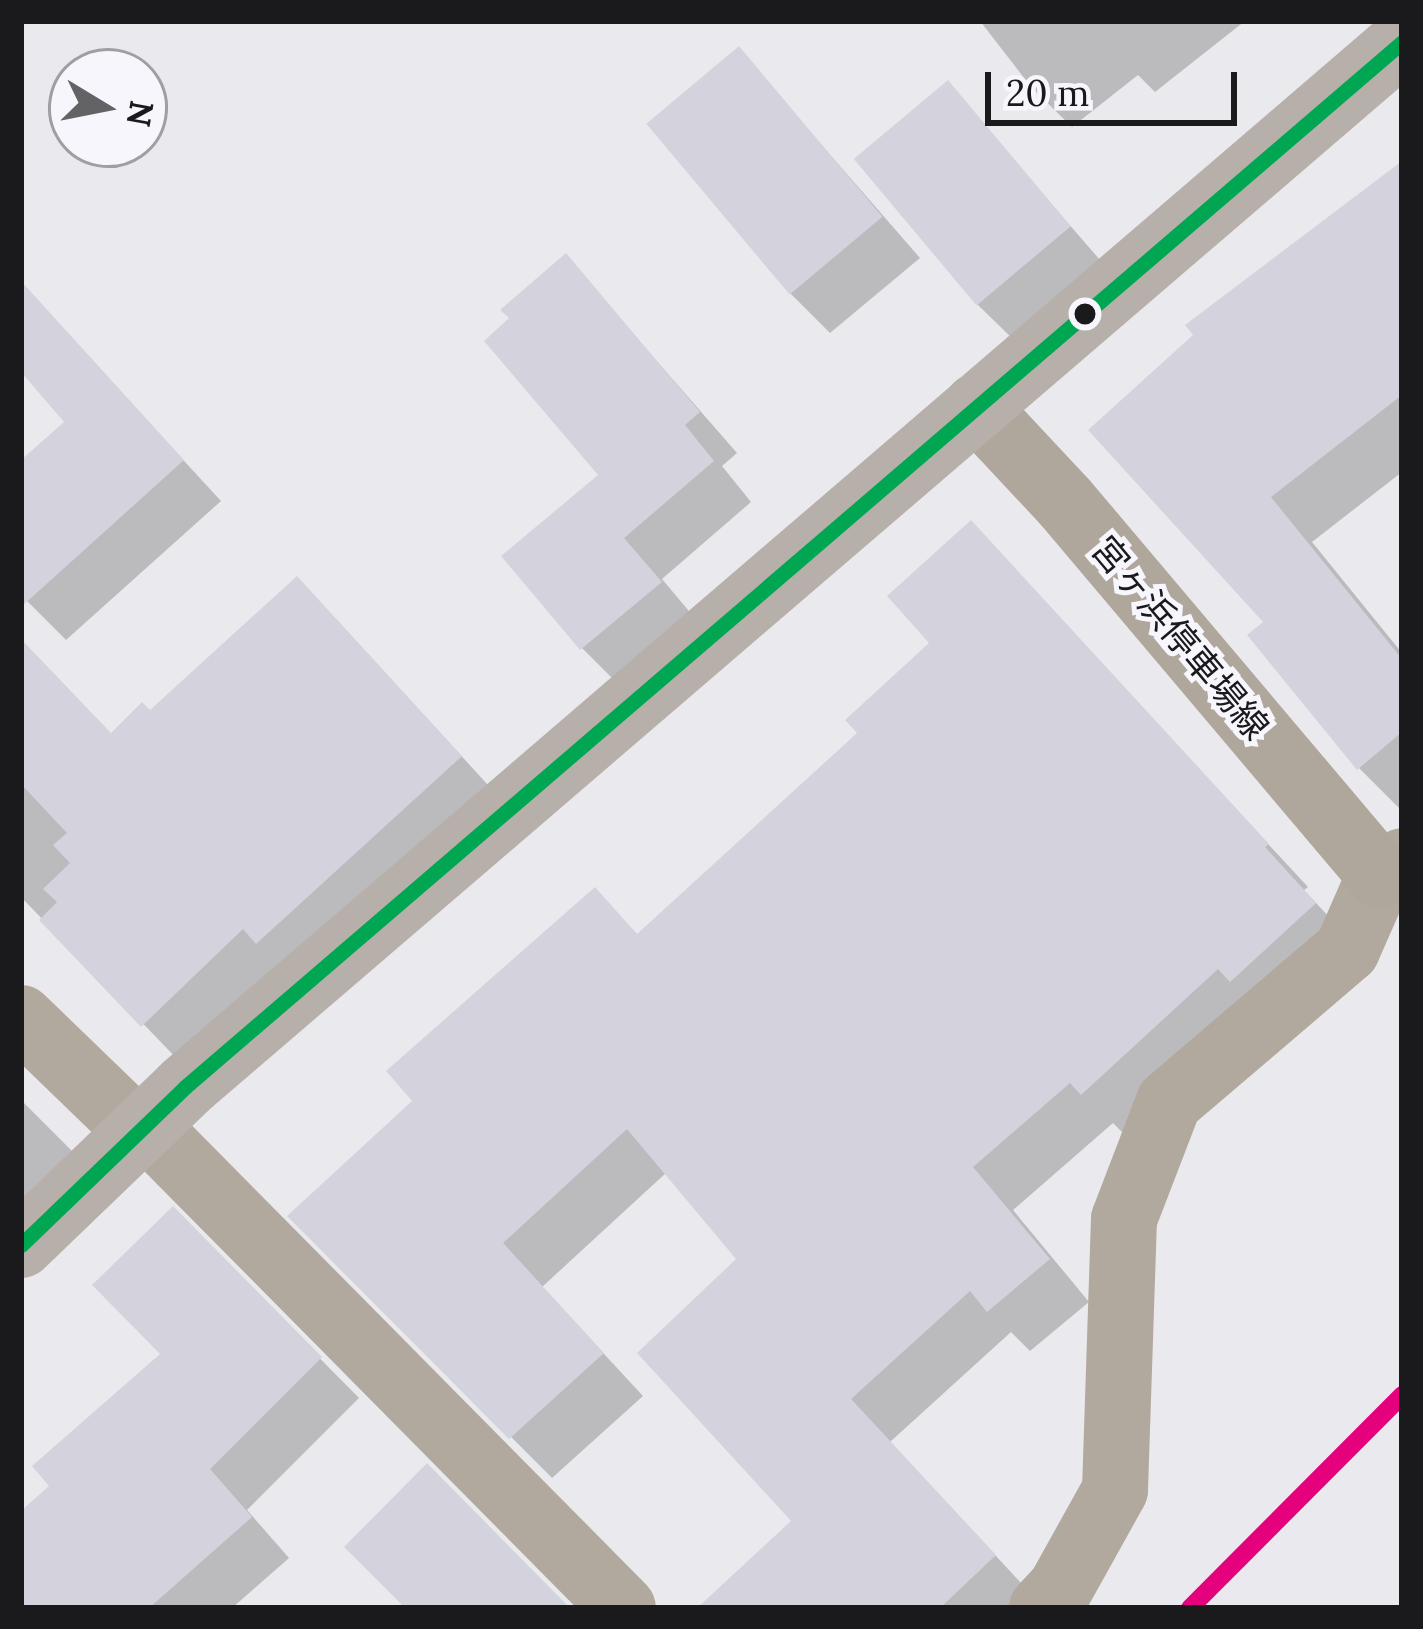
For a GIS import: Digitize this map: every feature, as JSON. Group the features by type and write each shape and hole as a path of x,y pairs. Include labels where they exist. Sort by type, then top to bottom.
{"highway":[{"path":"21,1245 143,1129 1402,42"}],"main road":[{"name":"宮ヶ浜停車場線","path":"976,407 1391,868"}],"street":[{"path":"1042,1608 1060,1589 1115,1490 1124,1219 1169,1102 1346,950 1391,868"},
{"path":"21,1018 143,1129 623,1608"}],"building":[{"path":"739,46 882,217 790,295 646,124"},
{"path":"948,80 1071,226 977,305 854,159"},
{"path":"1402,161 1402,395 1271,497 1402,659 1402,732 1357,770 1247,635 1263,622 1088,430 1193,335 1185,325"},
{"path":"566,253 700,412 685,425 714,461 624,538 662,582 580,650 501,556 598,475 484,341 509,318 500,310"},
{"path":"21,281 184,460 21,607 21,460 64,422 21,372"},
{"path":"971,520 1269,844 1265,847 1316,903 1230,982 1218,969 1081,1095 1070,1083 973,1167 1050,1259 987,1312 970,1291 851,1399 996,1555 940,1608 697,1608 791,1521 637,1353 736,1259 627,1129 503,1243 604,1353 509,1439 287,1216 412,1101 386,1071 595,887 637,934 857,733 845,720 929,643 887,596"},
{"path":"297,576 462,756 256,944 243,929 141,1027 39,920 57,902 43,889 70,863 53,845 67,833 21,784 21,639 111,733 142,702 150,710"},
{"path":"173,1206 322,1357 210,1469 252,1517 149,1608 21,1608 21,1511 49,1486 32,1466 160,1354 92,1285"},
{"path":"427,1463 570,1608 405,1608 344,1547"}],"transit line":[{"path":"21,1245 185,1087 1402,42"},
{"path":"1190,1608 1402,1395"}]}
